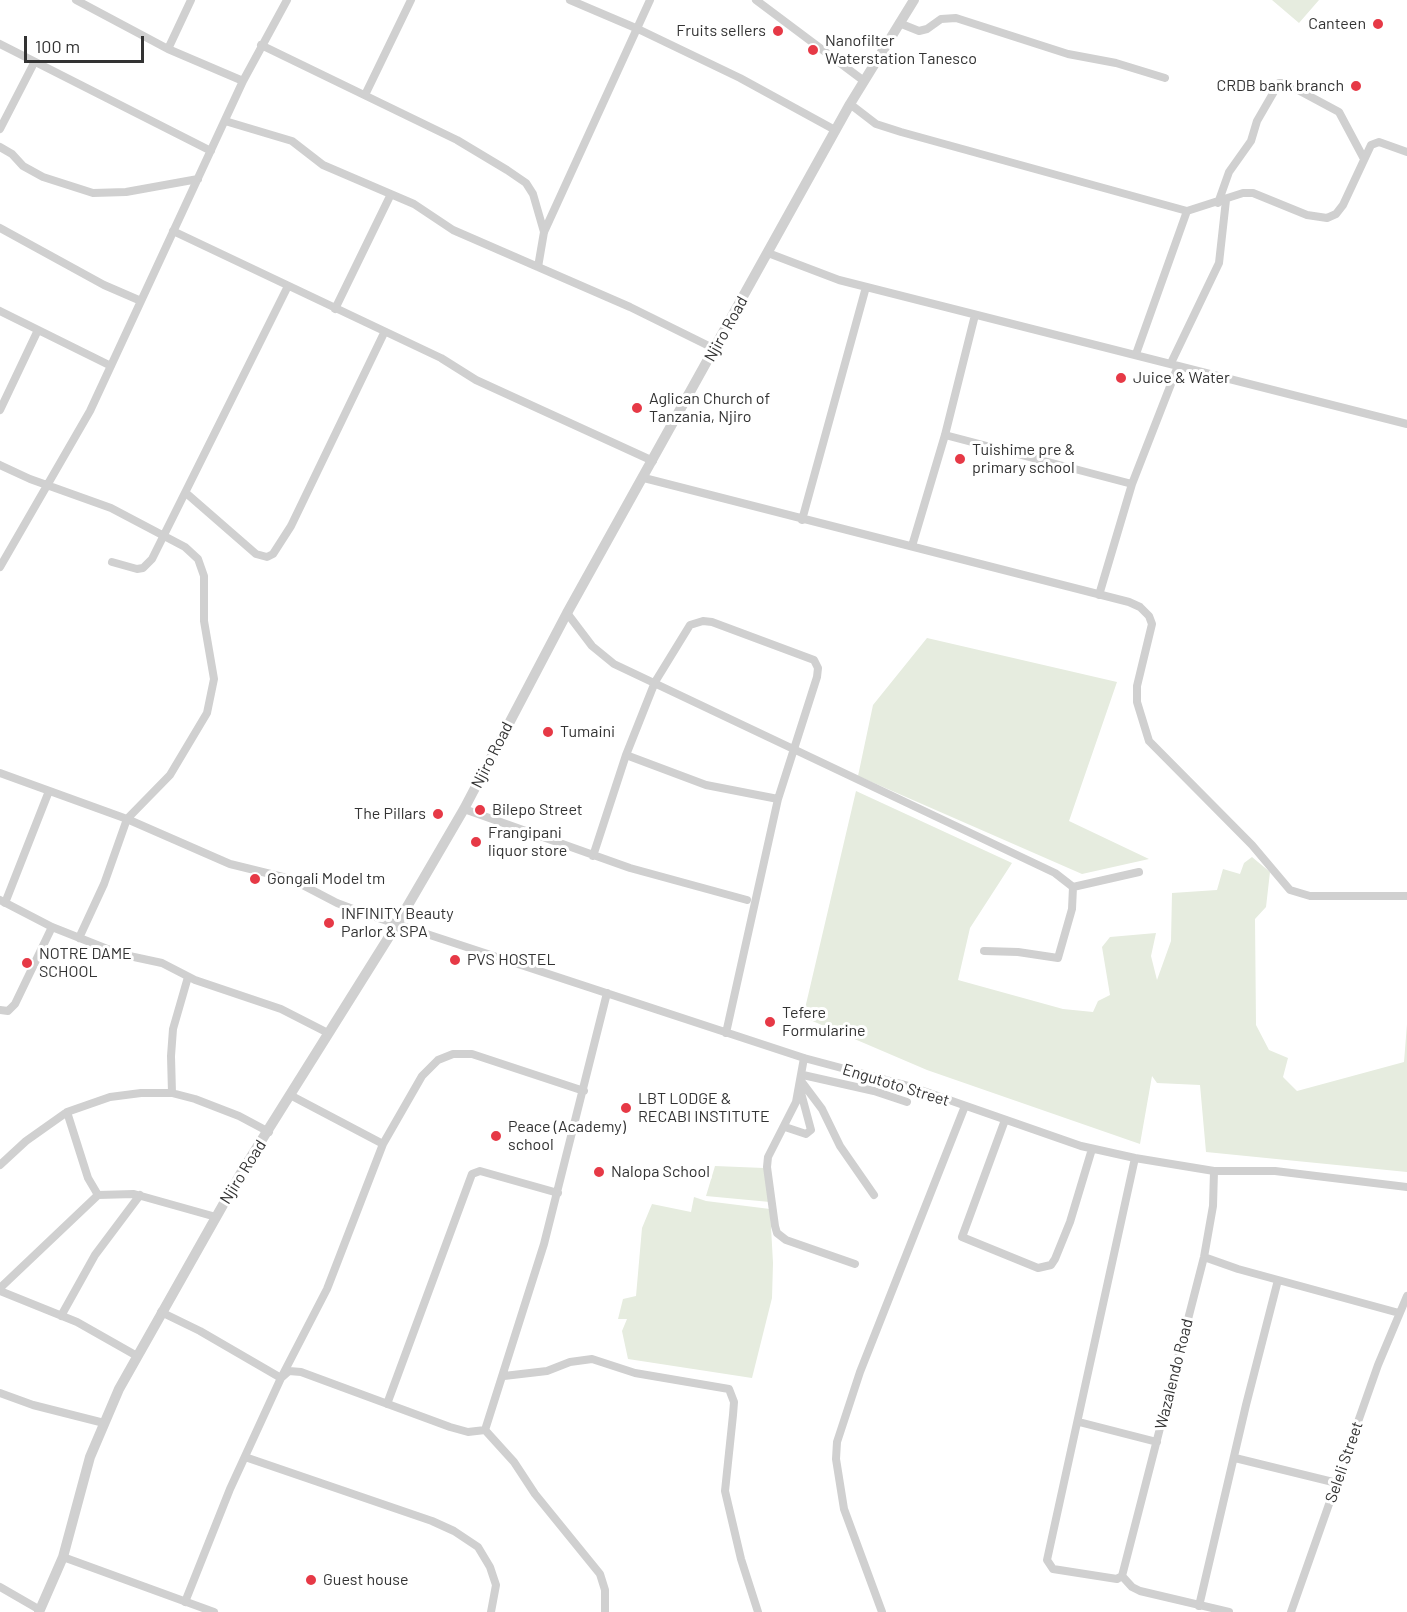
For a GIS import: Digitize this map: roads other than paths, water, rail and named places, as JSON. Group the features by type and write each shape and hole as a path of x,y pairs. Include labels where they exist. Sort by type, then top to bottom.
{"street":[{"path":"76,0 168,49 243,81"},
{"path":"168,49 191,0"},
{"path":"0,567 90,411 243,81 287,0"},
{"path":"365,95 411,0"},
{"path":"570,0 638,29 740,78 835,130"},
{"path":"538,267 544,232 650,0"},
{"path":"756,0 864,81"},
{"name":"Njiro Road","path":"40,1611 63,1557 80,1485 104,1423 137,1356 216,1217 397,924 464,809 567,613 644,478 835,130 914,0"},
{"path":"899,23 919,31 927,29 941,19 956,18 1068,54 1116,63 1165,78"},
{"path":"0,44 211,151"},
{"path":"261,45 473,149 526,183 533,194 544,232"},
{"path":"0,129 34,63"},
{"path":"1099,595 1132,484 1175,364 1218,262 1222,202 1229,172 1251,141 1257,121 1279,83 1285,83 1339,112 1363,157"},
{"path":"850,104 876,124 901,132 1187,211 1222,202 1243,193 1253,193 1307,215 1327,218 1336,214 1343,205 1363,157 1371,145 1379,142 1407,152"},
{"path":"225,121 292,141 323,165 414,204 453,230 630,307 715,349"},
{"path":"0,147 12,154 23,166 43,177 93,193 126,192 198,179"},
{"path":"335,309 391,194"},
{"path":"1137,354 1187,211"},
{"path":"0,228 141,301"},
{"path":"173,231 384,333 441,358 476,380 653,461"},
{"path":"768,253 839,280 1407,424"},
{"path":"112,562 143,568 153,559 288,286"},
{"path":"802,520 866,287"},
{"path":"0,311 111,366"},
{"path":"912,546 945,435 975,315"},
{"path":"0,410 4,391 38,330"},
{"path":"186,494 256,554 267,557 273,554 291,526 384,333"},
{"path":"945,435 1132,484"},
{"path":"0,465 111,508 190,550 201,565 205,582 204,621 212,664 213,689 199,730 170,775 127,819 104,884 79,938"},
{"path":"644,478 1140,607 1149,616 1152,624 1137,686 1137,702 1149,741 1251,845 1290,890 1310,896 1407,896"},
{"path":"567,613 600,655 1055,873 1073,887 1139,873"},
{"path":"593,856 626,755 655,682 687,628 696,622 712,622 806,655 818,668 778,799 726,1033"},
{"path":"626,755 706,785 778,799"},
{"name":"Engutoto Street","path":"0,773 127,819 230,864 291,879 337,903 397,924 804,1058 909,1086 1092,1149 1214,1171 1275,1171 1407,1187"},
{"path":"50,791 3,902 79,938 120,954 162,963 188,977 281,1009 328,1033"},
{"path":"464,809 593,856 747,900"},
{"path":"984,951 1018,952 1058,958 1072,909 1073,887"},
{"path":"0,1010 8,1011 15,1005 52,927"},
{"path":"172,1093 171,1056 174,1029 188,977"},
{"path":"484,1430 504,1376 558,1194 607,993"},
{"path":"185,1602 206,1544 245,1456 281,1378 327,1289 383,1144 422,1076 438,1060 453,1054 472,1053 584,1091"},
{"path":"804,1058 801,1082 785,1127 771,1150 767,1167 777,1233 786,1240 855,1264"},
{"path":"801,1082 874,1091 907,1102"},
{"path":"785,1127 806,1134 811,1130 801,1082"},
{"path":"801,1082 822,1109 840,1146 874,1195"},
{"path":"0,1165 41,1129 66,1112 110,1097 172,1093 215,1105 269,1132"},
{"path":"290,1095 383,1144"},
{"path":"882,1612 844,1509 836,1459 837,1442 860,1372 965,1106"},
{"path":"66,1112 88,1178 98,1195"},
{"path":"1005,1120 961,1233 965,1240 1038,1268 1051,1265 1055,1259 1070,1222 1092,1149"},
{"path":"1135,1158 1048,1564 1053,1569 1069,1572 1117,1579 1122,1576 1132,1587 1140,1591 1228,1612"},
{"path":"387,1404 472,1174 480,1171 558,1194"},
{"name":"Wazalendo Road","path":"1122,1576 1204,1257 1213,1206 1214,1171"},
{"path":"137,1356 61,1316 0,1289 98,1195 140,1195 216,1217"},
{"path":"61,1316 95,1255 140,1195"},
{"path":"1204,1257 1400,1313"},
{"path":"1199,1606 1235,1458 1245,1405 1278,1280"},
{"name":"Seleli Street","path":"1291,1612 1374,1376 1407,1296"},
{"path":"161,1312 200,1331 281,1378"},
{"path":"504,1376 547,1371 570,1362 592,1359 635,1373 730,1389 733,1415 724,1491 741,1559 758,1612"},
{"path":"281,1378 289,1371 302,1372 450,1427 468,1432 484,1430"},
{"path":"0,1393 33,1405 104,1423"},
{"path":"1079,1422 1157,1442"},
{"path":"484,1430 514,1462 535,1494 600,1574 605,1590 605,1612"},
{"path":"245,1456 432,1521 454,1531 478,1547 490,1567 496,1585 491,1612"},
{"path":"1235,1458 1337,1483"},
{"path":"63,1557 214,1612"},
{"path":"0,1587 40,1611"}],"place":[{"name":"Canteen","path":"1378,24"},
{"name":"Fruits sellers","path":"778,31"},
{"name":"Nanofilter Waterstation Tanesco","path":"813,50"},
{"name":"CRDB bank branch","path":"1356,86"},
{"name":"Juice & Water","path":"1121,378"},
{"name":"Aglican Church of Tanzania, Njiro","path":"637,408"},
{"name":"Tuishime pre & primary school","path":"960,459"},
{"name":"Tumaini","path":"548,732"},
{"name":"Bilepo Street","path":"480,810"},
{"name":"The Pillars","path":"438,814"},
{"name":"Frangipani liquor store","path":"476,842"},
{"name":"Gongali Model tm","path":"255,879"},
{"name":"INFINITY Beauty Parlor & SPA","path":"329,923"},
{"name":"PVS HOSTEL","path":"455,960"},
{"name":"NOTRE DAME SCHOOL","path":"27,963"},
{"name":"Tefere Formularine","path":"770,1022"},
{"name":"LBT LODGE & RECABI INSTITUTE","path":"626,1108"},
{"name":"Peace (Academy) school","path":"496,1136"},
{"name":"Nalopa School","path":"599,1172"},
{"name":"Guest house","path":"311,1580"}]}
